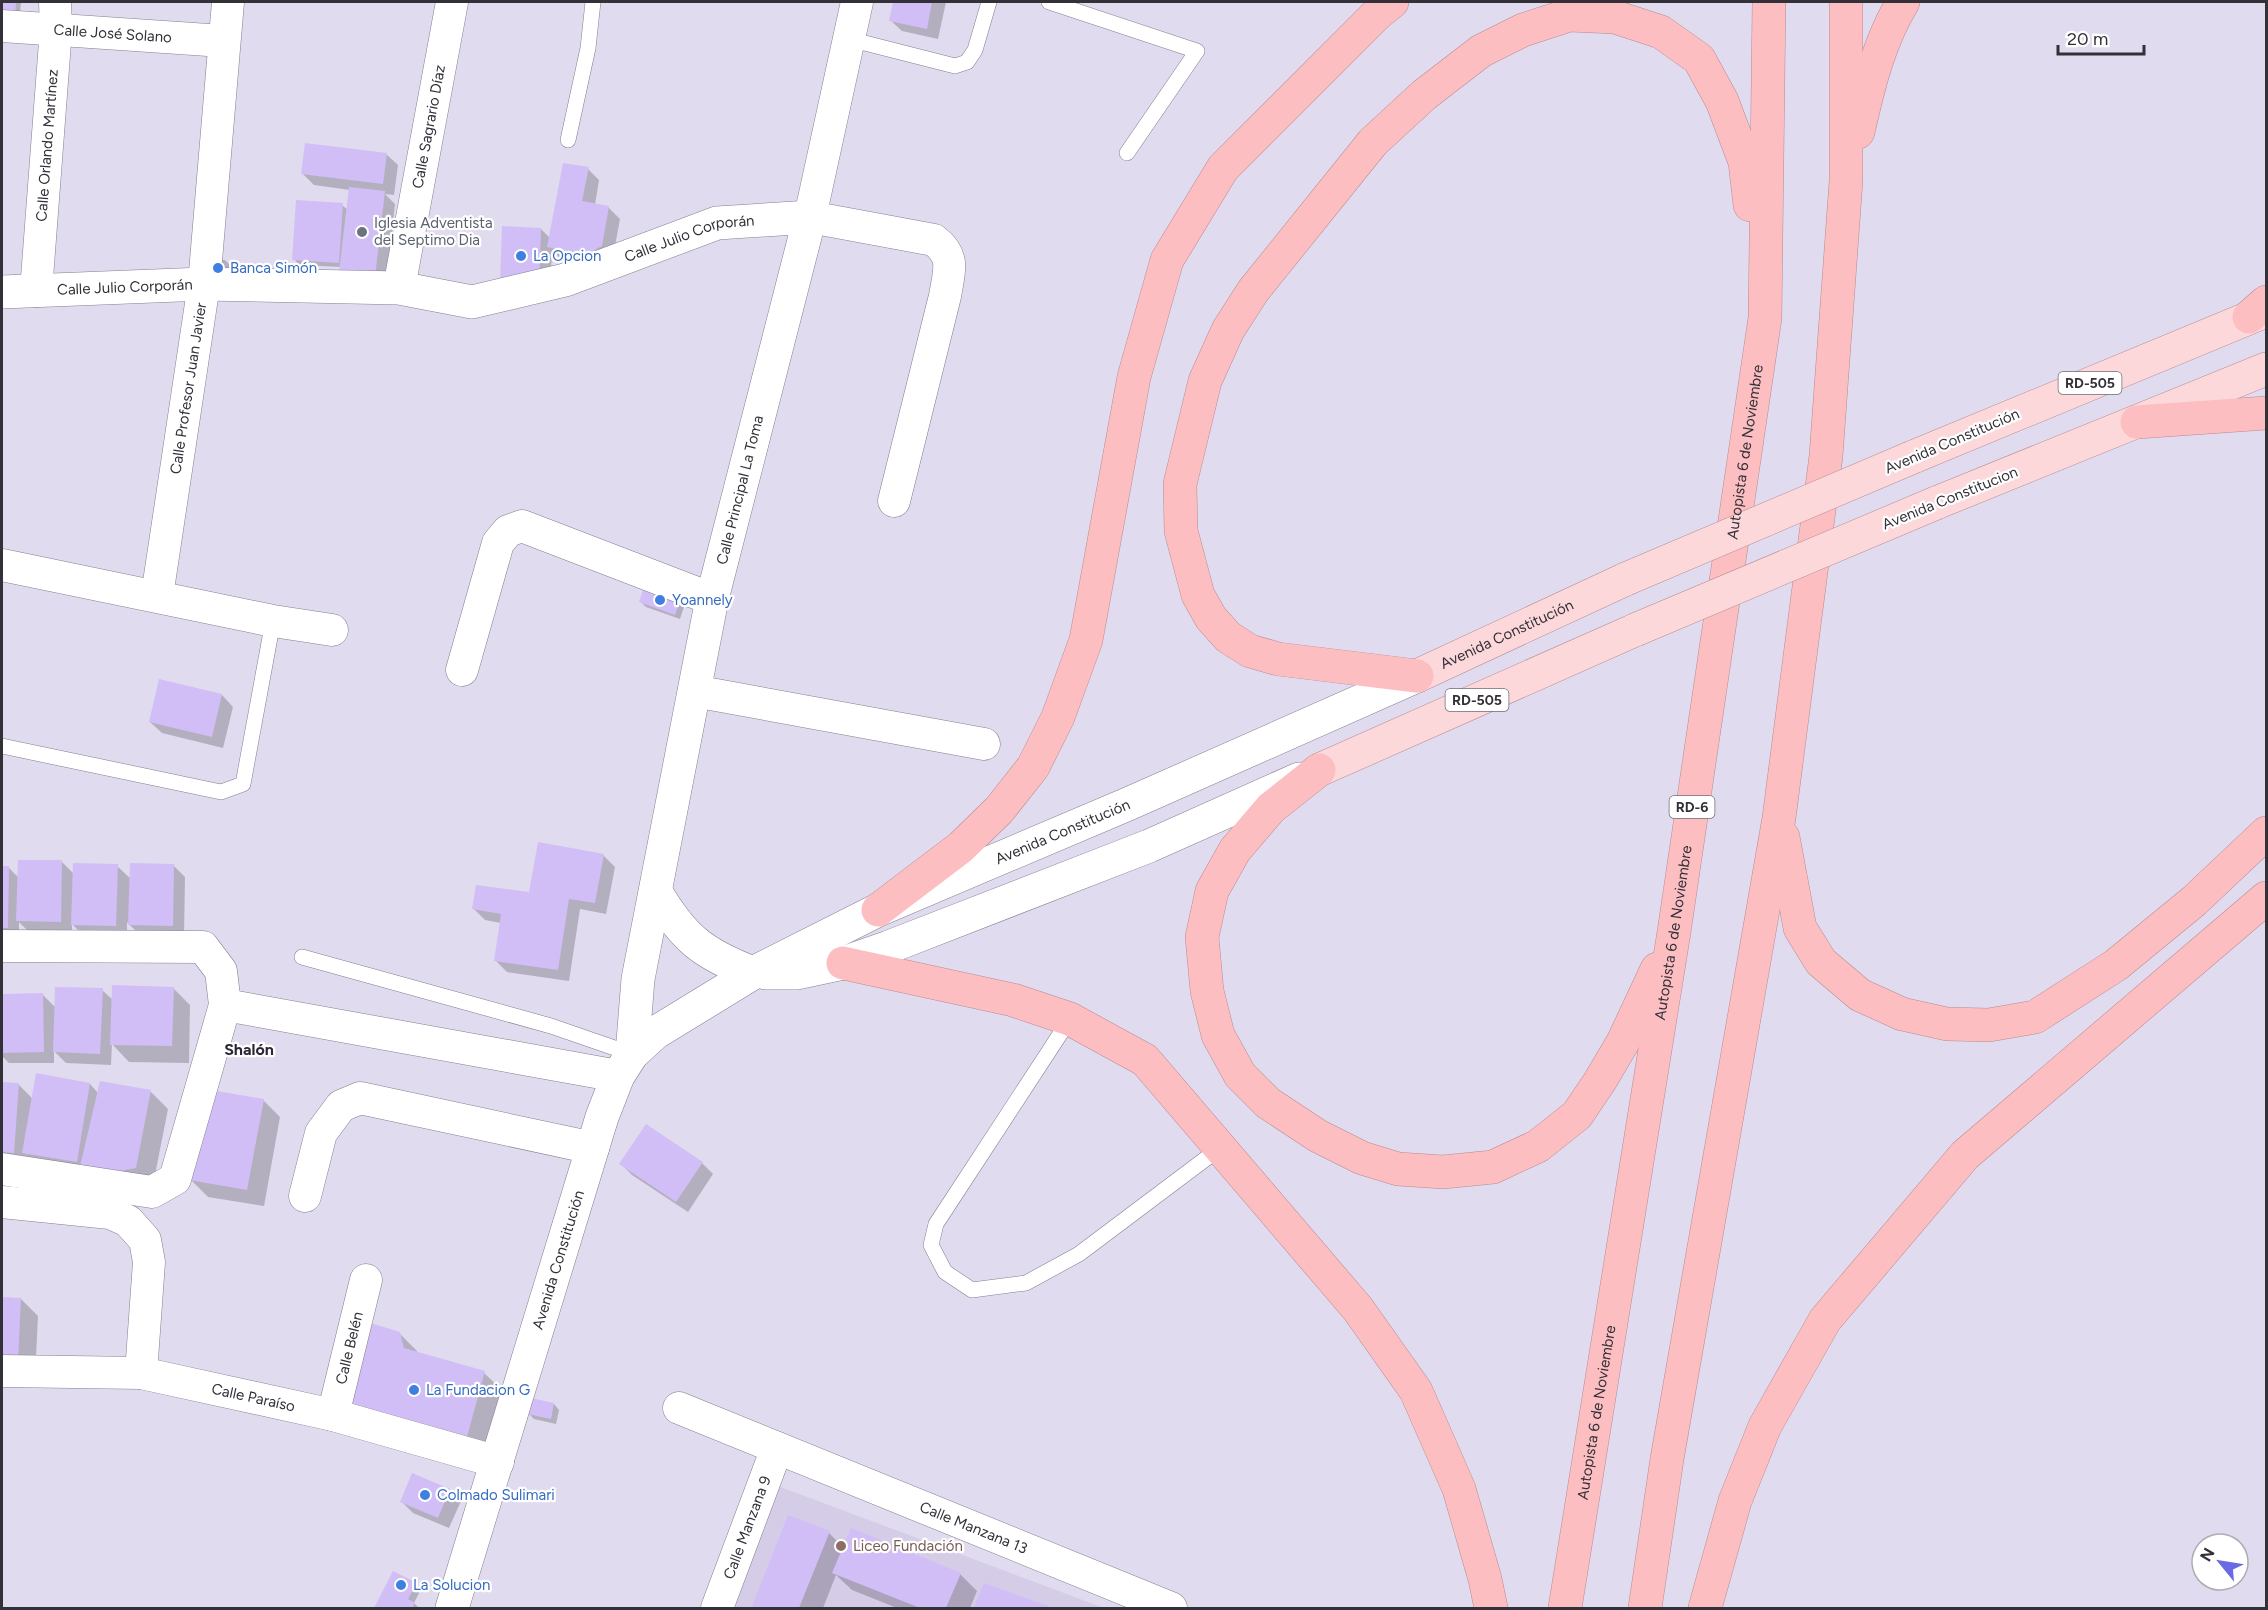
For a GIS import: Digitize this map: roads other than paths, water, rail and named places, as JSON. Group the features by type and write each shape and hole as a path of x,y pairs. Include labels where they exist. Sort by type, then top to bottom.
{"highway":[{"path":"878,910 961,847 999,810 1033,767 1058,717 1086,640 1134,377 1167,260 1223,168 1377,14 1392,2"},
{"name":"Autopista 6 de Noviembre","path":"1565,1608 1674,932 1765,318 1769,2"},
{"path":"1645,1608 1669,1447 1779,818 1826,456 1846,181 1846,2"},
{"path":"1846,181 1866,100 1889,24 1903,2"},
{"path":"1417,676 1278,659 1250,651 1228,637 1210,618 1198,595 1181,531 1180,484 1192,428 1205,381 1228,330 1253,291 1284,250 1373,142 1424,95 1481,51 1523,30 1569,15 1615,17 1661,32 1700,59 1722,102 1745,162 1765,318"},
{"path":"2137,422 2266,413"},
{"path":"1319,770 1271,807 1235,850 1212,891 1202,937 1207,990 1218,1035 1240,1075 1268,1103 1318,1136 1362,1158 1398,1169 1443,1172 1493,1167 1538,1146 1577,1115 1600,1081 1623,1042 1674,932"},
{"path":"1779,818 1800,928 1821,962 1860,995 1902,1014 1947,1024 1989,1025 2035,1017 2106,972 2194,901 2266,833"},
{"path":"1705,1608 1735,1501 1765,1426 1825,1320 1965,1155 2266,897"},
{"path":"843,963 1013,1000 1070,1018 1145,1060 1358,1309 1416,1391 1459,1489 1491,1608"}],"main road":[{"name":"Calle Julio Corporán","path":"2,291 204,284 399,288 472,302 565,280 717,223 810,217"},
{"name":"Calle Principal La Toma","path":"625,1065 638,979 712,599 810,217"},
{"name":"Avenida Constitución","path":"452,1608 593,1148 625,1065 656,1033 753,973 878,910 1128,804 1417,676 1626,579 2261,310"},
{"name":"Avenida Constitucion","path":"1319,770 1635,630 1936,503 2266,369"},
{"name":"RD-505","path":"753,973 796,973 843,963 1149,846 1319,770"},
{"path":"656,892 672,920 691,939 718,960 753,973"}],"street":[{"name":"Calle Profesor Juan Javier","path":"157,596 204,284 228,2"},
{"name":"Calle Sagrario Díaz","path":"399,288 452,2"},
{"name":"Calle Principal La Toma","path":"810,217 857,2"},
{"name":"Calle José Solano","path":"2,26 55,15 223,41"},
{"name":"Calle Orlando Martínez","path":"36,291 55,15"},
{"path":"810,217 934,240 944,248 950,261 945,296 894,501"},
{"path":"462,670 498,543 508,531 522,526 712,599"},
{"path":"2,565 273,621 332,630"},
{"path":"694,691 984,744"},
{"path":"2,946 203,947 221,971 225,1005 175,1179 152,1192 2,1169"},
{"path":"225,1005 625,1065"},
{"path":"305,1196 321,1133 341,1106 360,1098 593,1148"},
{"path":"2,1202 110,1213 128,1221 144,1240 149,1262 141,1373"},
{"name":"Calle Belén","path":"333,1415 366,1280"},
{"name":"Calle Paraíso","path":"2,1371 141,1373 333,1415 498,1462"},
{"name":"Calle Manzana 13","path":"679,1408 777,1448 1127,1601 1171,1608"},
{"name":"Calle Manzana 9","path":"717,1608 777,1448"}],"lane":[{"path":"568,140 588,48 592,2"},
{"path":"849,39 955,66 967,62 975,50 989,2"},
{"path":"1049,2 1197,51 1127,153"},
{"path":"2,746 221,792 243,784 273,621"},
{"path":"302,957 551,1026 625,1065"},
{"path":"1070,1018 936,1224 931,1245 945,1272 972,1290 1026,1283 1079,1254 1220,1148"}],"place":[{"name":"Iglesia Adventista del Septimo Dia","path":"362,232"},
{"name":"La Opcion","path":"521,256"},
{"name":"Banca Simón","path":"218,268"},
{"name":"Yoannely","path":"660,600"},
{"name":"La Fundacion G","path":"414,1390"},
{"name":"Colmado Sulimari","path":"425,1495"},
{"name":"Liceo Fundación","path":"841,1546"},
{"name":"La Solucion","path":"401,1585"}],"district":[{"name":"Shalón","path":"249,1049"}]}
